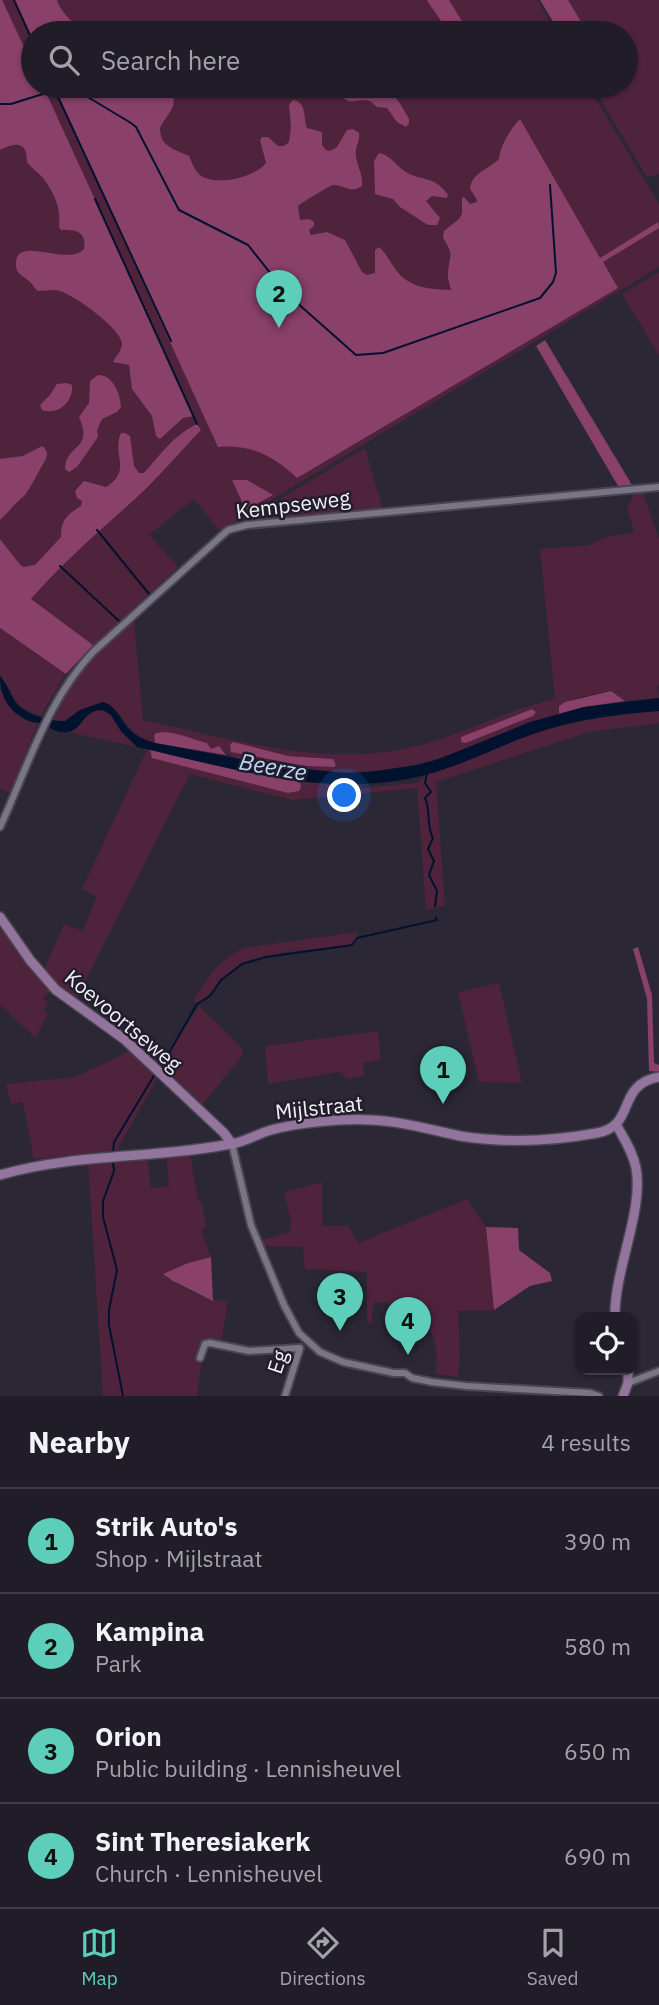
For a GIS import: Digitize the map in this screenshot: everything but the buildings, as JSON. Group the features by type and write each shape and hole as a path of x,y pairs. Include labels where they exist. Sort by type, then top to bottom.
{"street":[{"name":"Kempseweg","path":"0,827 43,726 72,677 93,652 220,535 235,527 659,487"},
{"name":"Koevoortseweg","path":"0,917 50,984 137,1050 232,1144"},
{"path":"615,1312 618,1278 637,1185 633,1157 616,1124 637,1086 645,1080 659,1077"},
{"name":"Mijlstraat","path":"0,1175 44,1163 232,1144 282,1128 357,1119 384,1121 482,1139 506,1140 598,1133 616,1124"},
{"path":"232,1144 251,1225 291,1322 307,1342 338,1361 405,1373 412,1378 432,1382 554,1394 590,1393 599,1396"},
{"name":"Eg","path":"285,1396 299,1348 307,1342"},
{"path":"200,1358 205,1345 210,1343 249,1351 299,1348"},
{"path":"628,1383 659,1371"},
{"path":"623,1396 628,1375"}],"shaded area":[{"path":"0,0 537,0 550,21 21,21 21,98 595,98 659,204 659,267 241,518 240,522 219,530 194,499 149,535 178,567 88,651 0,593"},
{"path":"2,0 21,40 21,98 48,98 194,416 183,418 160,439 156,436 152,416 132,389 129,365 113,362 122,344 114,330 96,313 67,294 55,290 38,291 17,270 19,254 25,251 76,254 84,249 84,239 79,233 61,230 59,227 54,196 44,179 27,162 23,147 16,145 0,150"},
{"path":"14,0 57,0 71,21 24,21"},
{"path":"427,0 449,0 462,21 440,21"},
{"path":"540,0 568,0 581,21 553,21"},
{"path":"568,0 659,0 659,174 647,177 600,98 638,98 638,21 581,21"},
{"path":"58,98 173,98 172,109 160,128 162,139 169,146 189,156 200,175 215,180 235,179 261,168 266,163 260,140 262,137 268,137 278,146 289,142 289,105 293,100 303,107 307,128 322,132 322,145 326,150 337,147 347,130 353,129 359,133 356,154 362,186 351,189 333,185 316,194 298,206 300,220 309,219 314,222 314,226 309,230 311,235 327,232 345,240 362,272 367,275 375,273 375,250 379,247 402,276 421,287 451,290 448,275 450,255 443,238 444,231 462,214 462,198 470,204 477,202 470,189 471,184 477,175 499,159 506,138 520,119 600,258 658,222 659,228 603,262 618,288 297,478 280,463 261,453 241,447 218,447"},
{"path":"396,98 409,123 406,127 397,122 387,108 377,107 370,101 344,99"},
{"path":"379,153 389,157 409,174 432,181 443,188 447,198 432,196 426,201 440,218 437,225 428,225 400,207 393,199 375,194 374,161"},
{"path":"659,272 659,355 622,294"},
{"path":"545,340 632,485 618,486 536,346"},
{"path":"98,375 112,381 121,407 102,419 97,430 98,437 77,467 69,472 65,469 67,461 83,436 79,417 89,403 90,381"},
{"path":"57,384 72,385 68,402 54,411 42,410 40,405"},
{"path":"197,424 201,430 154,480 76,552 31,599 93,645 66,674 0,628 0,539 23,567 35,565 61,537 66,518 81,506 82,501 77,498 75,491 84,481 106,487 114,481 120,468 118,448 121,433 130,436 134,466 139,473 144,473 175,439"},
{"path":"42,446 47,456 32,485 0,520 0,459 23,456"},
{"path":"365,448 383,509 257,519 259,512"},
{"path":"232,480 247,480 273,495 246,510"},
{"path":"643,492 659,539 659,698 625,701 611,691 580,697 560,706 559,714 458,752 422,763 358,772 315,771 251,762 230,755 219,746 211,750 207,743 154,736 155,743 136,734 117,711 103,702 80,710 65,721 53,720 85,666 134,619 143,720 244,742 311,753 379,753 431,742 519,709 555,699 540,549 590,545 603,538 634,532 627,508 634,493","holes":["535,710 533,716 466,743 462,737","232,752 333,759 334,767 305,766"]},
{"path":"0,628 66,674 42,716 19,704 0,676"},
{"path":"0,689 5,697 34,723 38,723 10,793 0,789"},
{"path":"611,691 625,701 559,714 559,706 565,702"},
{"path":"532,709 536,712 533,716 466,743 461,742 461,737"},
{"path":"98,710 109,714 123,734 137,747 68,732"},
{"path":"659,711 659,723 589,732 436,782 445,906 426,910 417,788 292,800 190,774 76,999 55,984 44,970 64,924 83,931 97,896 82,889 147,749 150,750 150,755 288,793 299,791 300,782 341,784 343,790 415,783 425,775 552,728 605,717"},
{"path":"166,732 207,743 211,749 219,746 226,755 155,743 156,733"},
{"path":"233,742 288,756 333,759 336,765 305,766 231,752 230,745"},
{"path":"150,750 300,782 301,787 299,791 288,793 152,758"},
{"path":"0,928 50,991 43,998 48,1003 44,1009 48,1013 36,1038 0,1005"},
{"path":"357,932 357,938 352,945 251,960 228,974 203,1000 197,1004 193,1002 220,964 244,948"},
{"path":"638,947 652,995 654,1063 659,1065 659,1072 649,1071 647,999 633,949"},
{"path":"499,983 522,1083 479,1082 458,992"},
{"path":"199,1006 242,1048 242,1056 202,1105 161,1065"},
{"path":"378,1031 381,1060 363,1063 364,1076 348,1079 340,1072 268,1084 265,1046"},
{"path":"132,1050 159,1075 117,1150 34,1159 23,1102 11,1104 6,1084 75,1077"},
{"path":"190,1154 198,1201 202,1202 206,1228 201,1230 211,1257 188,1263 164,1274 193,1292 210,1299 226,1301 221,1343 205,1340 197,1396 103,1396 88,1163 147,1158 151,1188 169,1186 166,1156"},
{"path":"322,1182 322,1226 348,1226 358,1243 467,1199 486,1227 494,1310 458,1311 458,1377 436,1374 436,1351 430,1330 399,1329 397,1302 373,1303 372,1324 367,1322 367,1272 305,1269 303,1247 265,1246 262,1240 291,1232 289,1226 292,1225 284,1192"},
{"path":"486,1227 518,1228 519,1250 550,1273 552,1281 530,1286 494,1310"},
{"path":"211,1257 213,1301 163,1274 188,1263"}],"water":[{"name":"Beerze","path":"0,676 18,705 44,718 65,721 80,710 103,702 115,710 133,732 155,743 278,766 344,773 417,765 439,759 530,722 584,707 659,698 659,711 598,718 554,727 425,775 389,782 316,783 244,772 137,747 121,731 111,715 103,710 91,713 73,730 57,731 18,715 8,705"}],"waterway":[{"path":"14,0 24,21"},
{"path":"0,104 11,104 30,98"},
{"path":"59,98 171,341"},
{"path":"89,98 136,127 179,210 248,245 287,294 356,355 383,353 540,298 553,282 556,273 550,185"},
{"path":"95,199 197,424"},
{"path":"97,530 149,594"},
{"path":"60,566 119,621"},
{"path":"427,773 425,783 431,792 425,798 433,838 428,849 434,861 429,875 437,891 435,906"},
{"path":"161,1067 197,1004 210,996 221,980 242,964 266,957 352,945 357,938 437,920 436,917"},
{"path":"113,1152 114,1142 155,1074"},
{"path":"113,1162 114,1171 103,1201 103,1217 117,1270 109,1310 109,1325 123,1396"}],"place":[{"name":"Kampina","path":"279,328"},
{"name":"Strik Auto's","path":"443,1104"},
{"name":"Orion","path":"340,1331"},
{"name":"Sint Theresiakerk","path":"408,1355"}]}
